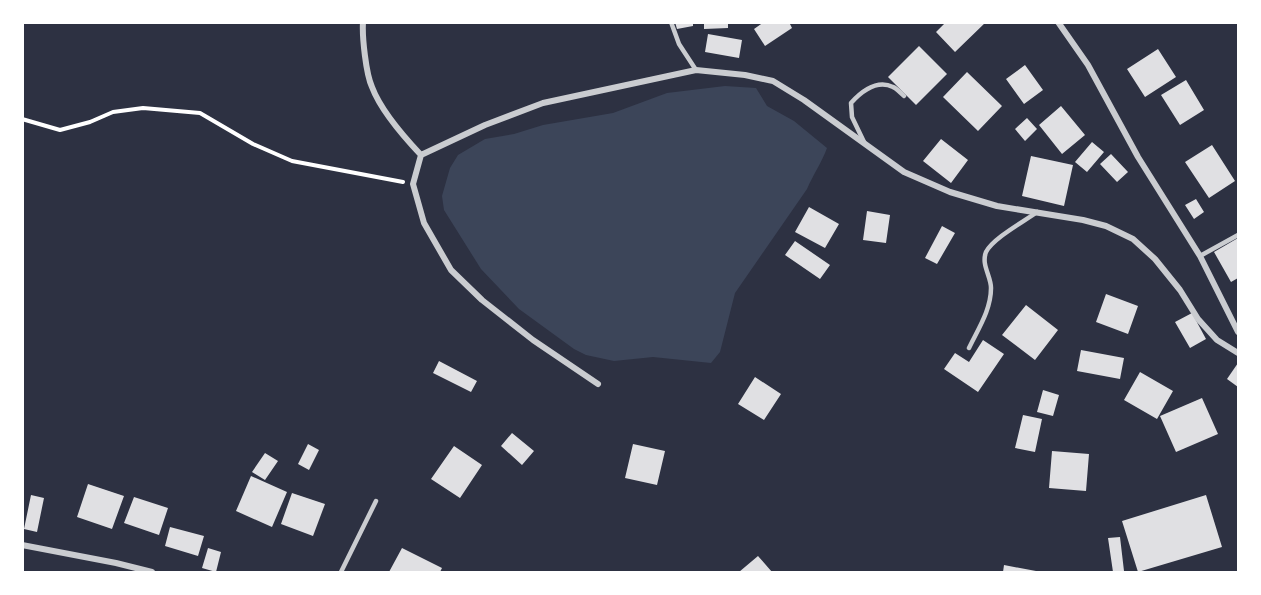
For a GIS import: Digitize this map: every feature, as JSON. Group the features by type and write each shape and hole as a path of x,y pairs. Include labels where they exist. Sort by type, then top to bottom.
{"street":[{"path":"363,22 371,87 397,129 421,156"},
{"path":"1058,22 1088,65 1138,157 1200,256 1239,332"},
{"path":"598,384 533,340 482,300 452,270 424,223 413,184 421,156 485,125 543,103 696,70 745,75 773,81 804,100 903,172 950,192 998,206 1083,220 1106,226 1133,239 1155,258 1180,290 1198,319 1217,340 1239,353"},
{"path":"22,545 116,563 152,573"}],"lane":[{"path":"671,22 680,44 696,70"},
{"path":"865,145 852,117 851,103 861,91 878,84 892,86 904,96"},
{"path":"969,348 990,304 991,285 985,268 986,252 998,240 1037,212"},
{"path":"1200,256 1239,235"},
{"path":"341,573 376,501"}],"path":[{"path":"22,119 60,130 90,122 113,112 143,108 200,113 253,144 292,161 413,184"}],"shaded area":[{"path":"725,86 756,88 767,106 794,121 827,148 807,189 735,293 720,352 711,363 653,357 614,361 586,355 574,349 519,309 481,269 444,210 442,196 450,168 458,155 485,139 514,134 543,125 613,113 667,93"}],"building":[{"path":"675,22 693,22 693,26 677,29"},
{"path":"704,22 728,22 728,28 704,29"},
{"path":"764,22 789,22 792,28 765,46 754,29"},
{"path":"946,22 986,22 955,52 936,32"},
{"path":"708,34 742,40 739,58 705,52"},
{"path":"919,46 947,74 916,105 888,77"},
{"path":"1158,49 1176,77 1145,97 1127,69"},
{"path":"1025,65 1043,90 1024,104 1006,79"},
{"path":"967,72 1002,106 978,131 943,97"},
{"path":"1186,80 1204,110 1180,125 1161,95"},
{"path":"1061,106 1085,135 1062,154 1039,125"},
{"path":"1027,118 1037,129 1025,141 1015,129"},
{"path":"941,139 968,160 951,183 923,161"},
{"path":"1092,142 1104,152 1087,172 1075,162"},
{"path":"1212,145 1235,181 1209,198 1185,162"},
{"path":"1111,154 1128,172 1117,182 1100,164"},
{"path":"1031,156 1073,165 1064,206 1022,196"},
{"path":"1196,199 1204,212 1194,219 1185,205"},
{"path":"809,207 839,224 825,248 795,232"},
{"path":"867,211 890,215 886,243 863,240"},
{"path":"942,226 955,233 937,264 925,258"},
{"path":"1238,238 1238,278 1231,282 1214,252"},
{"path":"795,241 830,265 820,279 785,255"},
{"path":"1106,294 1138,306 1128,334 1096,322"},
{"path":"1026,305 1058,330 1035,360 1002,335"},
{"path":"1192,313 1206,339 1190,348 1175,322"},
{"path":"983,340 1004,354 978,392 944,369 955,353 969,362"},
{"path":"1081,350 1124,358 1120,379 1077,371"},
{"path":"439,361 477,381 471,392 433,373"},
{"path":"1238,363 1238,387 1227,379"},
{"path":"1140,372 1173,391 1157,419 1124,400"},
{"path":"755,377 781,394 764,420 738,404"},
{"path":"1043,390 1059,395 1053,416 1037,412"},
{"path":"1202,398 1218,434 1176,452 1160,416"},
{"path":"1023,415 1042,419 1035,452 1015,448"},
{"path":"512,433 534,451 522,465 501,446"},
{"path":"308,444 319,450 309,470 298,464"},
{"path":"633,444 665,451 657,485 625,478"},
{"path":"454,446 482,465 460,498 431,479"},
{"path":"1052,451 1089,454 1086,491 1049,488"},
{"path":"265,453 278,461 265,480 252,472"},
{"path":"251,476 287,492 272,527 236,511"},
{"path":"88,484 124,496 112,529 77,517"},
{"path":"292,493 325,504 313,536 281,524"},
{"path":"31,495 44,498 37,532 24,529"},
{"path":"1206,495 1222,547 1138,572 1122,521"},
{"path":"134,497 168,508 159,535 124,523"},
{"path":"170,527 204,536 198,556 165,546"},
{"path":"1120,537 1124,571 1113,572 1108,538"},
{"path":"208,548 221,552 216,572 202,568"},
{"path":"402,548 442,568 440,572 389,572"},
{"path":"758,556 772,572 739,572"},
{"path":"1004,565 1036,571 1036,572 1003,572"}]}
